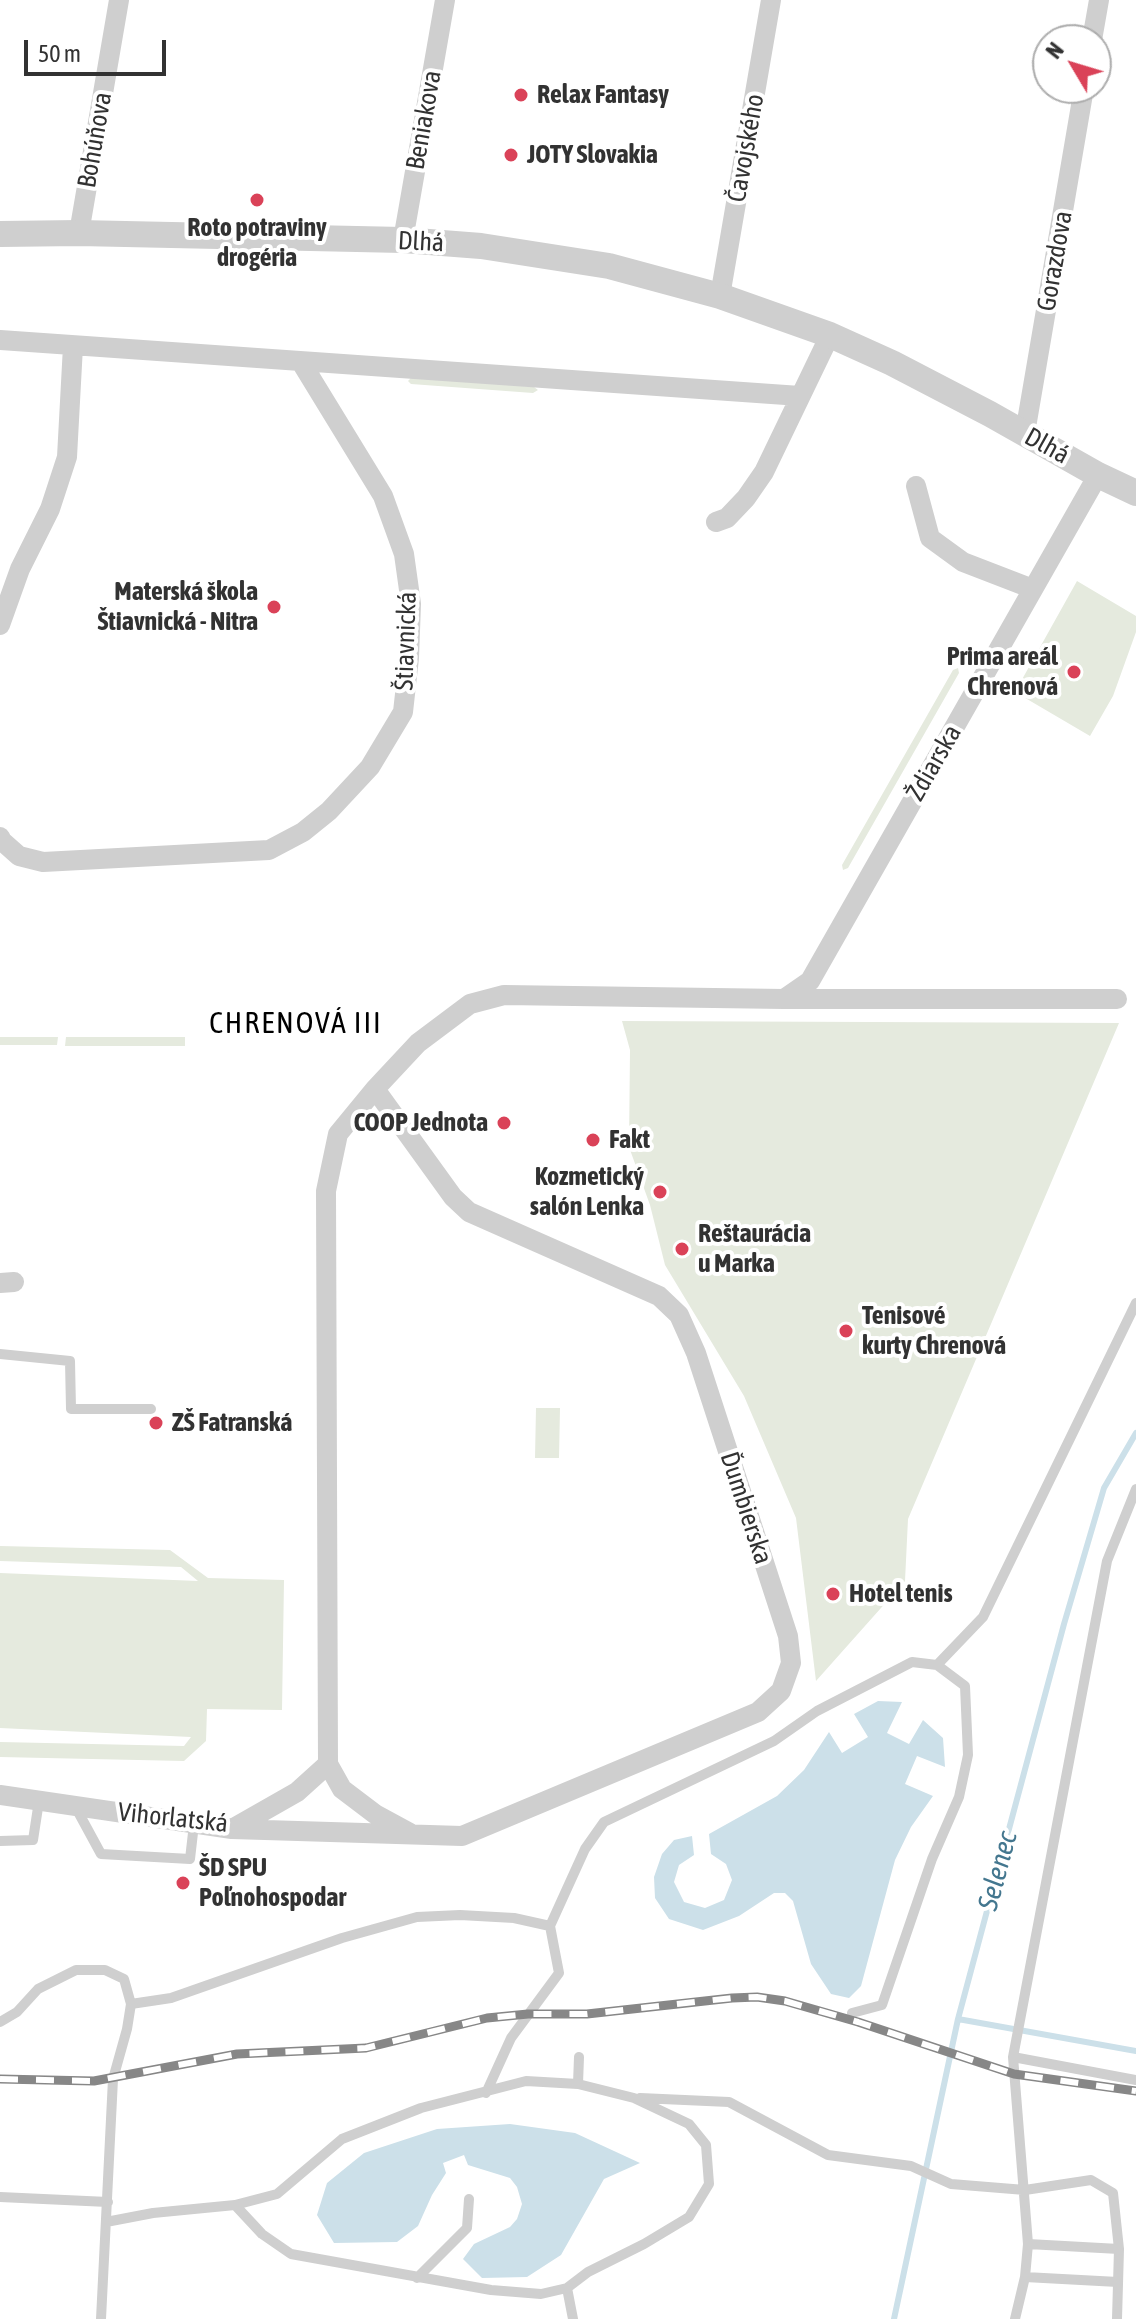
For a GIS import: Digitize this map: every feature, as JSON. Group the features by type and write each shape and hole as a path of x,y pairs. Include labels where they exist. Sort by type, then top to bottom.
{"street":[{"name":"Bohúňova","path":"79,233 119,0"},
{"name":"Beniakova","path":"403,240 445,0"},
{"name":"Čavojského","path":"720,296 771,0"},
{"path":"1095,24 1099,0"},
{"name":"Gorazdova","path":"1025,433 1081,104"},
{"name":"Dlhá","path":"0,234 403,240 481,246 609,266 720,296 830,335 892,363 1136,493"},
{"path":"716,522 727,518 764,472 830,335"},
{"path":"0,340 800,396"},
{"path":"0,625 20,569 50,509 67,457 73,346"},
{"name":"Štiavnická","path":"0,837 19,856 43,862 269,850 303,832 329,811 370,767 403,712 411,604 404,554 383,496 301,362"},
{"name":"Ždiarska","path":"784,999 810,981 1098,475"},
{"path":"916,486 930,538 963,562 1033,589"},
{"path":"328,1764 326,1191 338,1134 418,1043 470,1004 504,995 1117,999"},
{"name":"Ďumbierska","path":"232,1829 462,1836 758,1712 781,1691 791,1663 788,1636 696,1353 679,1315 659,1296 469,1212 453,1197 375,1089"},
{"name":"Ďumbierska","path":"328,1764 342,1789 375,1814 410,1833"},
{"name":"Vihorlatská","path":"0,1795 232,1829 297,1792 328,1764"}],"lane":[{"path":"937,1665 983,1617 1136,1303"},
{"path":"0,1354 70,1361 71,1409 151,1409"},
{"path":"1015,2319 1025,2277 1028,2244 1013,2057 1107,1561 1136,1489"},
{"path":"486,2093 511,2038 559,1973 550,1926 585,1849 604,1822 774,1741 817,1711 912,1662 937,1665 965,1686 968,1755 959,1797 932,1859 882,2005 852,2013"},
{"path":"0,1841 33,1840 39,1801"},
{"path":"75,1806 101,1854 190,1859 194,1824"},
{"path":"131,2004 171,1998 342,1938 417,1917 460,1915 514,1918 550,1926"},
{"path":"0,2022 17,2012 38,1989 76,1970 105,1970 124,1979 131,2004 113,2079 101,2319"},
{"path":"578,2084 579,2057"},
{"path":"1013,2057 1136,2080"},
{"path":"106,2222 153,2213 235,2205 277,2194 342,2139 421,2108 526,2081 578,2084 634,2098 689,2124 706,2145 709,2184 689,2217 588,2272 567,2288 541,2294 491,2290 291,2254 262,2234 235,2205"},
{"path":"634,2098 729,2102 828,2155 911,2166 951,2184 1025,2190 1091,2180 1113,2193 1119,2249 1117,2319"},
{"path":"0,2197 108,2202"},
{"path":"417,2278 467,2228 469,2199"},
{"path":"1028,2244 1119,2249"},
{"path":"1025,2277 1118,2282"},
{"path":"567,2288 573,2319"}],"shaded area":[{"path":"412,377 534,387 538,390 533,393 411,384 408,381"},
{"name":"Prima areál Chrenová","path":"1077,581 1136,616 1136,632 1113,696 1090,736 1015,692"},
{"path":"958,668 959,673 848,868 843,870 842,865 953,670"},
{"name":"Tenisové kurty Chrenová","path":"622,1021 1119,1023 908,1519 905,1581 816,1681 796,1518 744,1396 665,1265 650,1205 629,1147 630,1050"},
{"path":"0,1037 58,1037 57,1045 0,1045"},
{"path":"66,1037 185,1037 185,1046 65,1046"},
{"path":"536,1408 560,1408 559,1458 535,1458"},
{"path":"0,1546 170,1550 208,1578 284,1580 282,1710 207,1709 206,1741 184,1761 0,1757 0,1742 184,1746 191,1737 0,1728 0,1573 198,1581 181,1567 0,1561"}],"water":[{"path":"878,1701 902,1702 887,1733 909,1744 923,1720 943,1738 945,1767 917,1756 905,1784 933,1796 911,1827 895,1860 861,1986 849,1998 831,1994 811,1964 793,1901 785,1893 774,1893 739,1916 703,1930 669,1919 655,1898 654,1877 662,1854 674,1840 692,1836 694,1855 679,1865 674,1882 684,1902 705,1908 724,1900 732,1880 726,1864 711,1854 709,1834 777,1796 804,1770 829,1732 842,1753 868,1737 854,1714"},
{"path":"510,2124 575,2133 640,2163 604,2179 561,2255 527,2277 482,2278 463,2259 474,2244 510,2227 517,2219 522,2204 517,2187 510,2178 468,2165 464,2155 443,2163 446,2173 418,2226 397,2242 334,2243 317,2215 327,2183 364,2153 437,2129"}],"waterway":[{"name":"Selenec","path":"894,2319 958,2019 1064,1624 1104,1488 1136,1433"},
{"path":"958,2019 1136,2051"}],"railway":[{"path":"0,2079 94,2081 237,2054 366,2048 487,2018 587,2014 757,1997 785,2001 858,2022 1014,2074 1136,2091"}],"place":[{"name":"Relax Fantasy","path":"521,95"},
{"name":"JOTY Slovakia","path":"511,155"},
{"name":"Roto potraviny drogéria","path":"257,200"},
{"name":"Materská škola Štiavnická - Nitra","path":"274,607"},
{"name":"Prima areál Chrenová","path":"1074,672"},
{"name":"COOP Jednota","path":"504,1123"},
{"name":"Fakt","path":"593,1140"},
{"name":"Kozmetický salón Lenka","path":"660,1192"},
{"name":"Reštaurácia u Marka","path":"682,1249"},
{"name":"Tenisové kurty Chrenová","path":"846,1331"},
{"name":"ZŠ Fatranská","path":"156,1423"},
{"name":"Hotel tenis","path":"833,1594"},
{"name":"ŠD SPU Poľnohospodar","path":"183,1883"}],"district":[{"name":"CHRENOVÁ III","path":"296,1024"}]}
